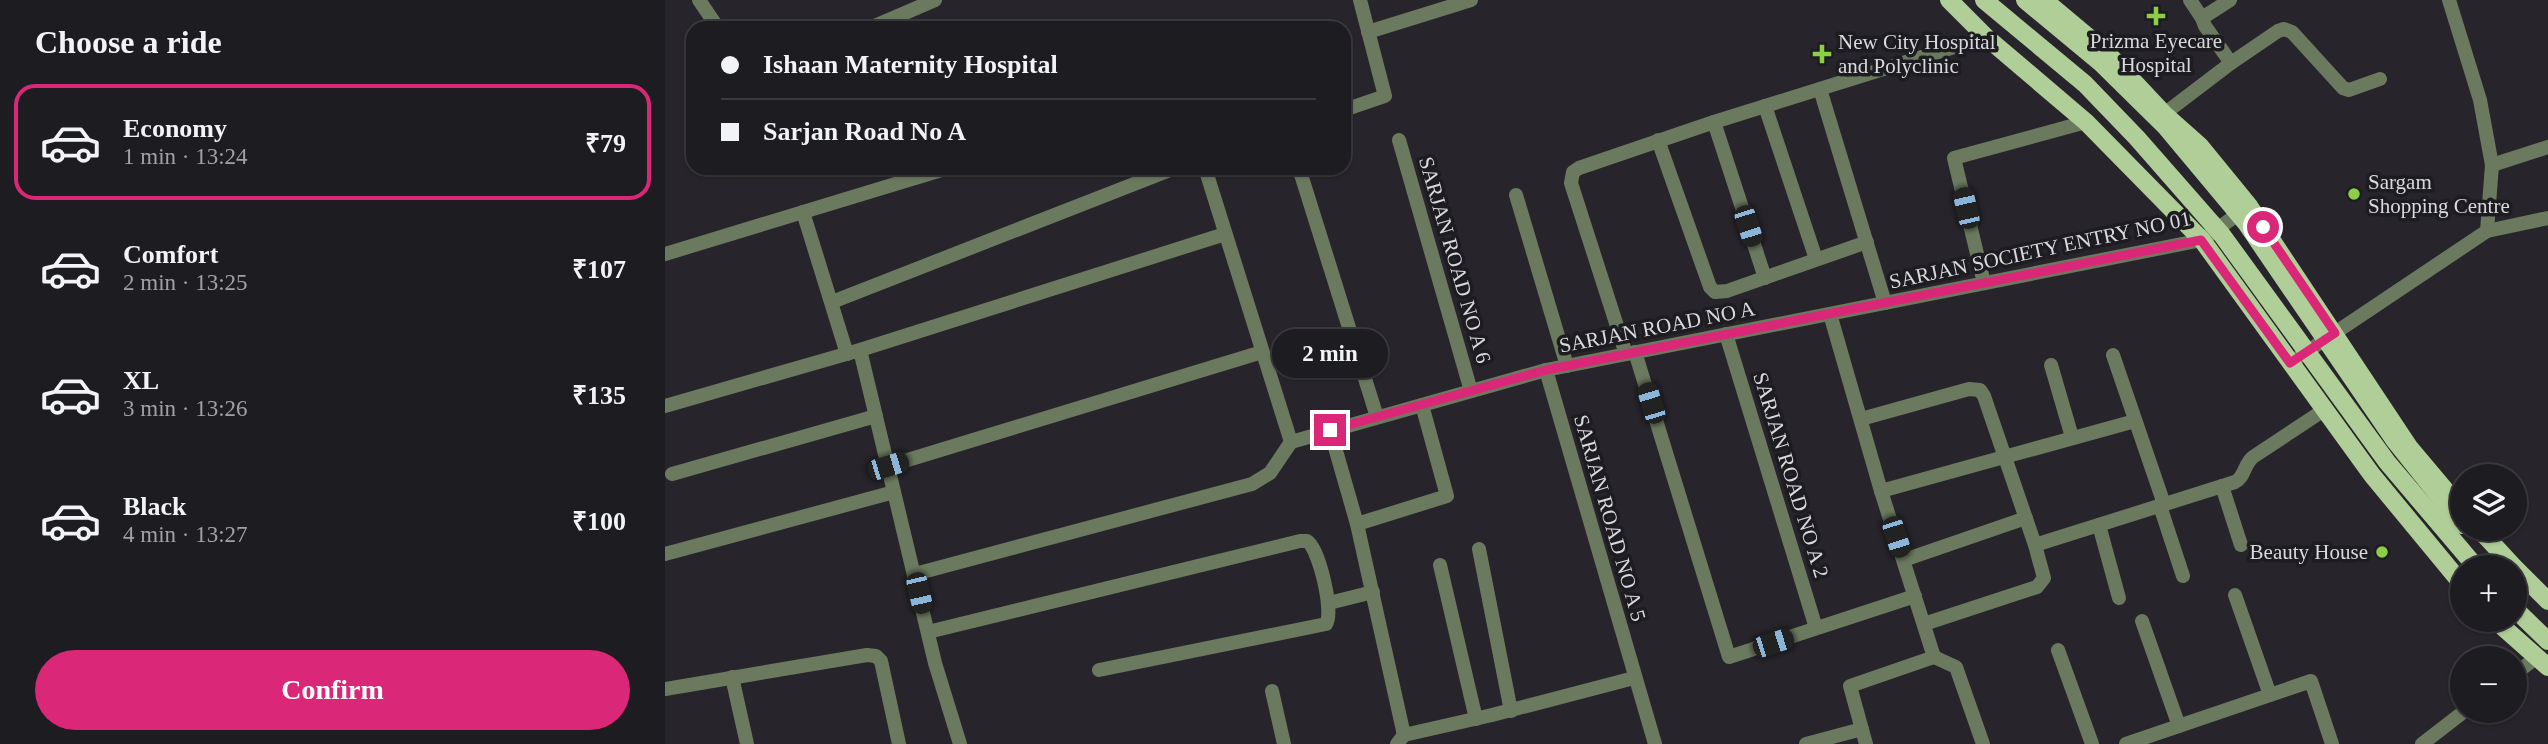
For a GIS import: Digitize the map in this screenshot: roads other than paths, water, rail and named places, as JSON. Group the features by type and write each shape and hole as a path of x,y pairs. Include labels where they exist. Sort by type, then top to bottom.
{"main road":[{"path":"1949,0 1986,37 2086,122 2201,240 2372,475 2450,569"},
{"path":"1984,0 2085,84 2214,225 2387,462 2466,555"},
{"path":"2025,0 2101,63 2165,126 2246,223 2395,442 2450,510"},
{"path":"2044,0 2106,52 2164,114 2200,146 2249,206 2409,447 2450,496"},
{"path":"2477,541 2489,555"},
{"path":"2490,541 2503,555"},
{"path":"2527,580 2548,601"},
{"path":"2527,593 2548,611"},
{"path":"2527,621 2548,641"},
{"path":"2508,632 2542,662"}],"street":[{"path":"699,0 713,21"},
{"path":"886,21 935,0"},
{"path":"1351,108 1385,96 1360,0"},
{"path":"1368,32 1471,0"},
{"path":"2190,0 2231,63"},
{"path":"2202,18 2230,0"},
{"path":"2454,1 2480,100 2492,164 2487,231"},
{"path":"2164,114 2231,63 2284,29 2292,32 2343,88 2349,90 2380,79"},
{"path":"1915,596 1729,657 1571,177 1579,168 1658,140 1986,37"},
{"path":"1820,89 1885,303"},
{"path":"1765,106 1816,259"},
{"path":"1714,122 1765,278"},
{"path":"1984,283 1954,158 2086,122"},
{"name":"SARJAN ROAD NO A 6","path":"1399,140 1471,391"},
{"path":"1658,140 1713,290 1723,292 1867,242"},
{"path":"2492,164 2548,147"},
{"path":"665,254 925,175"},
{"path":"832,302 1157,175"},
{"path":"915,574 1252,484 1271,473 1291,442 1207,175"},
{"path":"1301,175 1377,417"},
{"path":"1516,195 1567,366"},
{"name":"SARJAN SOCIETY ENTRY NO 01","path":"1830,314 2201,240 2249,206"},
{"path":"803,212 832,302 854,352 876,416 935,663 960,744"},
{"path":"2290,363 2487,231 2548,218"},
{"path":"665,406 854,352 1226,234"},
{"path":"1830,314 1881,491 1934,657"},
{"name":"SARJAN ROAD NO A","path":"1291,442 1546,370 1830,314"},
{"name":"SARJAN ROAD NO A 2","path":"1726,334 1816,628"},
{"path":"888,466 1262,352"},
{"path":"2113,355 2183,576"},
{"path":"2051,365 2072,437"},
{"name":"SARJAN ROAD NO A 5","path":"1546,370 1654,744"},
{"path":"1861,419 1974,388 1980,390 2035,545 2044,579 2037,587 1924,624"},
{"path":"1357,524 1447,496 1422,405"},
{"path":"2035,545 2239,480 2246,464 2253,457 2324,410"},
{"path":"672,474 876,416"},
{"path":"1881,491 2135,421"},
{"path":"1330,430 1373,592 1401,739 1634,678"},
{"path":"2222,486 2241,545"},
{"path":"665,554 894,492"},
{"path":"1904,560 2026,518"},
{"path":"2099,526 2119,598"},
{"path":"928,632 1300,541 1307,541 1315,548 1329,603 1329,620 1321,626 1099,670"},
{"path":"1479,549 1511,711"},
{"path":"1440,565 1476,719"},
{"path":"1329,603 1373,592"},
{"path":"2235,595 2270,695"},
{"path":"2142,621 2179,726"},
{"path":"2058,650 2092,744"},
{"path":"665,689 867,655 876,656 881,661 899,744"},
{"path":"1866,744 1850,686 1934,657 1956,667 1983,744"},
{"path":"732,677 747,744"},
{"path":"2133,743 2311,681 2332,744"},
{"path":"1272,691 1284,744"},
{"path":"2422,744 2450,722"},
{"path":"1806,744 1862,729"}],"place":[{"name":"Prizma Eyecare Hospital","path":"2156,16"},
{"name":"New City Hospital and Polyclinic","path":"1822,54"},
{"name":"Sargam Shopping Centre","path":"2354,194"},
{"name":"Beauty House","path":"2382,552"}]}
